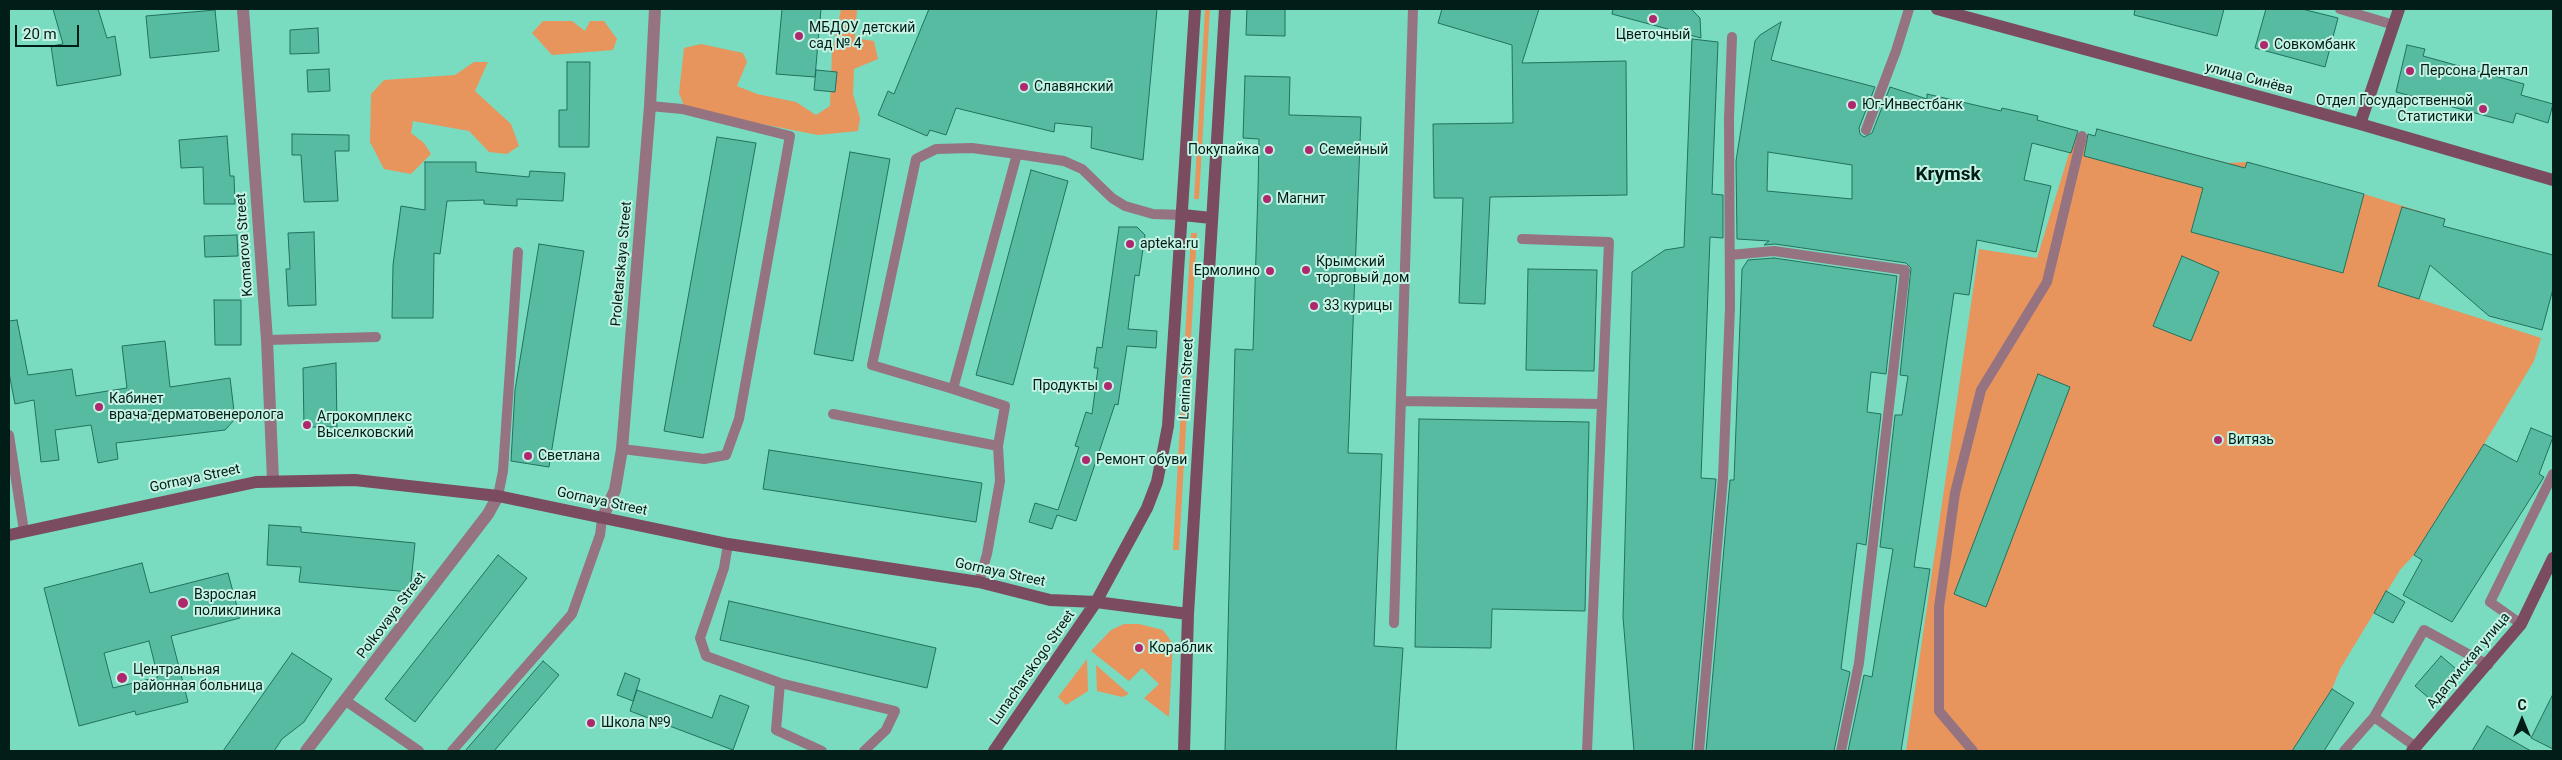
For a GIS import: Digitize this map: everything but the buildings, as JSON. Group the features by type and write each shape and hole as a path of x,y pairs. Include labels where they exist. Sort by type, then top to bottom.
{"main road":[{"name":"Lenina Street","path":"1096,602 1147,508 1157,482 1163,456 1168,426 1195,9"},
{"name":"Lenina Street","path":"1184,751 1188,614 1225,9"},
{"name":"улица Синёва","path":"1937,9 2360,124 2553,180"},
{"path":"2360,124 2399,9"},
{"path":"1183,215 1211,218"},
{"name":"Gornaya Street","path":"9,535 139,506 273,480 355,480 498,496 728,544 979,582 1050,600 1096,602 1188,614"},
{"name":"Адагумская улица","path":"2414,749 2488,665 2520,624 2553,558"},
{"name":"Lunacharskogo Street","path":"994,751 1096,602"}],"street":[{"name":"Komarova Street","path":"243,9 267,340 273,480"},
{"name":"Proletarskaya Street","path":"602,518 615,490 622,449 650,106 655,9"},
{"name":"Polkovaya Street","path":"306,751 488,514 498,496"}],"lane":[{"path":"1394,623 1412,9"},
{"path":"1866,130 1896,51 1909,9"},
{"path":"2340,9 2394,25"},
{"path":"1699,751 1723,478 1730,308 1732,37"},
{"path":"622,449 704,459 726,454 739,419 790,136 682,109 650,106"},
{"path":"1973,751 1939,711 1939,607 1955,492 1981,390 2047,282 2082,136"},
{"path":"979,582 987,554 1000,481 998,446 1005,406 872,365 916,159 936,149 972,148 1064,161 1082,169 1112,198 1125,206 1153,214 1183,215"},
{"path":"953,389 1017,154"},
{"path":"1522,239 1609,242 1587,751"},
{"path":"498,496 503,471 518,252"},
{"path":"1730,255 1782,252 1905,270 1859,663 1841,751"},
{"path":"267,340 376,337"},
{"path":"1401,401 1602,404"},
{"path":"833,414 998,446"},
{"path":"9,435 24,531"},
{"path":"2520,624 2490,602 2553,474"},
{"path":"452,751 572,614 600,535 602,518"},
{"path":"728,544 724,568 700,638 706,656 780,683 895,711 886,730 864,751"},
{"path":"2344,751 2374,717 2424,630 2488,665"},
{"path":"780,683 776,730 822,751"},
{"path":"346,700 419,751"},
{"path":"2374,717 2414,749"}],"shaded area":[{"path":"841,9 857,9 855,38 874,41 878,59 854,69 853,94 860,118 858,131 818,135 685,109 679,93 684,48 701,44 743,53 747,62 737,86 757,94 796,102 816,115 830,106 832,52"},
{"path":"1205,9 1210,9 1199,199 1194,199"},
{"path":"543,21 572,21 585,31 590,21 604,21 617,39 613,50 552,55 532,33"},
{"path":"474,62 488,62 475,91 511,124 519,146 507,154 489,152 469,131 413,121 411,133 424,143 431,154 411,174 384,169 370,142 371,94 384,80 455,75"},
{"name":"Витязь","path":"2097,129 2228,163 2247,162 2237,195 2225,192 2199,203 2191,232 2342,273 2364,194 2445,219 2419,299 2541,338 2534,361 2484,444 2414,555 2400,570 2340,669 2332,689 2292,751 1906,751 1979,249 2037,258 2075,134 2095,137"},
{"path":"1191,233 1197,233 1179,550 1173,550"},
{"path":"1124,624 1139,624 1163,630 1173,644 1169,717 1144,698 1159,684 1142,668 1129,681 1091,651 1111,630"},
{"path":"1087,659 1088,691 1066,705 1058,697"},
{"path":"1096,665 1129,694 1122,697 1097,691"}],"place":[{"name":"Цветочный","path":"1653,19"},
{"name":"МБДОУ детский сад № 4","path":"799,36"},
{"name":"Совкомбанк","path":"2264,45"},
{"name":"Персона Дентал","path":"2410,71"},
{"name":"Славянский","path":"1024,87"},
{"name":"Юг-Инвестбанк","path":"1852,105"},
{"name":"Отдел Государственной Статистики","path":"2483,109"},
{"name":"Покупайка","path":"1269,150"},
{"name":"Семейный","path":"1309,150"},
{"name":"Магнит","path":"1267,199"},
{"name":"apteka.ru","path":"1130,244"},
{"name":"Крымский торговый дом","path":"1306,270"},
{"name":"Ермолино","path":"1270,271"},
{"name":"33 курицы","path":"1314,306"},
{"name":"Продукты","path":"1108,386"},
{"name":"Кабинет врача-дерматовенеролога","path":"99,407"},
{"name":"Агрокомплекс Выселковский","path":"307,425"},
{"name":"Витязь","path":"2218,440"},
{"name":"Светлана","path":"528,456"},
{"name":"Ремонт обуви","path":"1086,460"},
{"name":"Взрослая поликлиника","path":"183,603"},
{"name":"Кораблик","path":"1139,648"},
{"name":"Центральная районная больница","path":"122,678"},
{"name":"Школа №9","path":"591,723"}],"district":[{"name":"Krymsk","path":"1948,175"}]}
